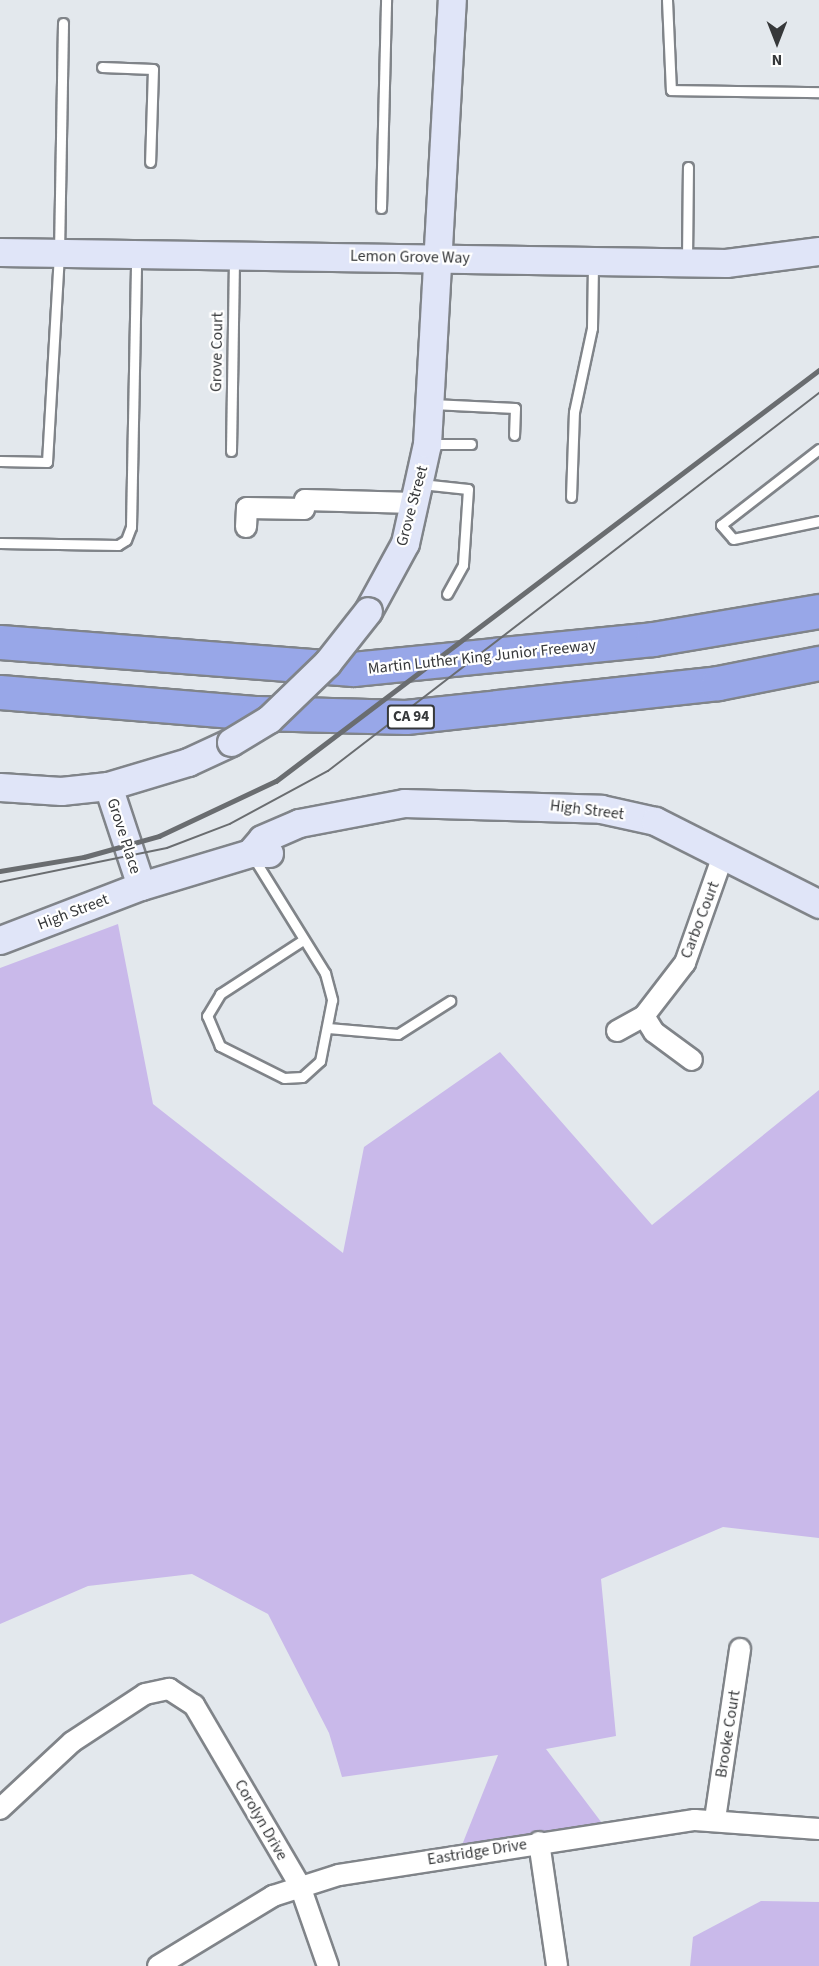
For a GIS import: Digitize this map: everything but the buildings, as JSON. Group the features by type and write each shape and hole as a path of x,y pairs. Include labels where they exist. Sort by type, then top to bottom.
{"highway":[{"path":"695,632 819,592"},
{"name":"Martin Luther King Junior Freeway","path":"0,642 353,669 473,661 695,632 819,611"},
{"name":"CA 94","path":"0,692 256,713 406,717 718,683 819,663"}],"main road":[{"name":"Grove Street","path":"0,787 108,786 188,762 231,742 269,719 319,671 368,611 405,543 427,444 452,0"},
{"name":"Lemon Grove Way","path":"0,252 687,262 819,252"},
{"name":"Grove Place","path":"108,786 141,886"},
{"name":"High Street","path":"0,940 141,886 250,853 262,839 299,823 404,803 601,809 655,821 724,853 819,904"}],"street":[{"path":"246,527 247,508 304,509 305,500 416,494"},
{"name":"Carbo Court","path":"617,1031 644,1016 685,963 724,853"},
{"path":"644,1016 654,1032 692,1060"},
{"name":"Brooke Court","path":"715,1819 741,1649"},
{"name":"Corolyn Drive","path":"0,1809 72,1742 145,1694 170,1689 194,1705 300,1886 328,1966"},
{"name":"Eastridge Drive","path":"158,1966 273,1896 339,1875 539,1842 715,1819 819,1829"},
{"path":"539,1842 557,1966"}],"lane":[{"path":"381,208 386,0"},
{"path":"667,0 671,90 819,92"},
{"path":"0,461 47,462 60,253 63,22"},
{"path":"102,67 153,69 150,162"},
{"path":"687,262 688,167"},
{"path":"0,543 118,545 126,540 131,527 136,253"},
{"name":"Grove Court","path":"231,451 234,254"},
{"path":"571,497 574,412 592,328 593,260"},
{"path":"429,404 515,408 514,435"},
{"path":"427,444 471,444"},
{"path":"819,449 721,525 733,539 819,521"},
{"path":"416,494 468,489 463,565 447,594"},
{"path":"250,853 325,973 332,1000 320,1061 302,1077 284,1078 213,1038 207,1016 220,994 303,940"},
{"path":"328,1028 398,1034 450,1001"}],"shaded area":[{"path":"118,924 153,1104 343,1253 364,1147 500,1052 652,1225 819,1090 819,1538 723,1527 601,1579 616,1736 546,1749 608,1831 458,1855 498,1755 342,1777 329,1733 268,1614 192,1574 88,1586 0,1624 0,968"},
{"path":"761,1901 819,1902 819,1966 690,1966 693,1937"}],"tram line":[{"path":"0,882 167,848 230,824 328,771 819,393"}],"railway":[{"path":"0,871 84,857 159,836 276,781 819,370"}]}
